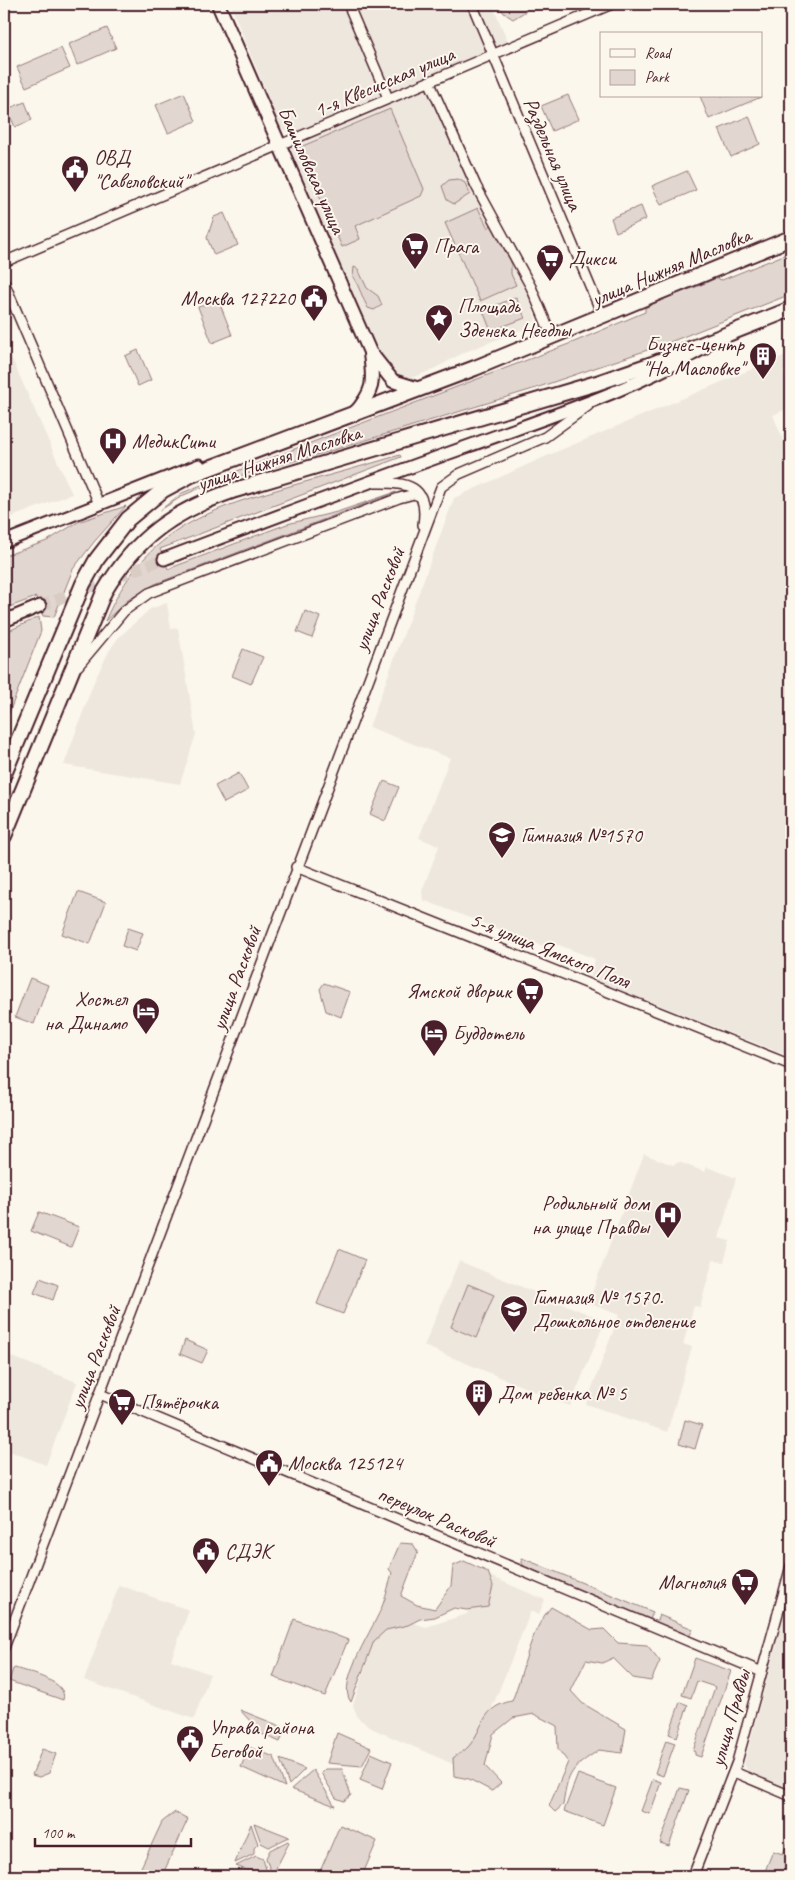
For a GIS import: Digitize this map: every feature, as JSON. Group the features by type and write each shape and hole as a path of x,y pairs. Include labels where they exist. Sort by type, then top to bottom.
{"main road":[{"name":"Башиловская улица","path":"218,4 370,352 392,381 420,389"},
{"name":"улица Нижняя Масловка","path":"240,455 420,389 603,317 791,238"},
{"name":"улица Нижняя Масловка","path":"4,836 104,592 117,570 135,548 156,529 181,513 235,490 589,385 726,336 791,310"},
{"name":"Башиловская улица","path":"354,414 366,400 372,386 370,352"},
{"path":"4,774 82,584 113,537 128,519 164,490 191,475 240,455"}],"street":[{"path":"348,4 388,98"},
{"name":"Раздельная улица","path":"472,4 603,317"},
{"name":"1-я Квесисская улица","path":"4,262 612,4"},
{"path":"429,81 476,186 531,287 552,337"},
{"path":"4,282 99,504"},
{"name":"улица Нижняя Масловка","path":"164,559 595,401 656,375 726,336"},
{"name":"улица Расковой","path":"4,1648 440,487 447,481 545,436 595,401"},
{"name":"улица Нижняя Масловка","path":"4,542 200,465 240,455"},
{"name":"улица Нижняя Масловка","path":"367,483 406,484 413,488 419,496"},
{"path":"66,682 110,625 132,604 149,593 399,498 414,494 419,496 424,511 421,535"},
{"path":"4,621 40,606"},
{"name":"5-я улица Ямского Поля","path":"296,867 791,1065"},
{"name":"переулок Расковой","path":"100,1394 762,1672"},
{"name":"улица Правды","path":"693,1876 734,1772 791,1566"},
{"path":"734,1772 791,1796"}],"shaded area":[{"path":"230,4 492,4 508,42 295,134 281,129"},
{"path":"423,88 428,90 482,208 529,297 536,319 531,326 465,352 430,371 411,378 399,379 385,366 289,146"},
{"path":"4,341 72,494 4,520"},
{"path":"788,354 791,368 783,371 791,390 791,407 773,415 791,459 791,1057 590,978 595,959 559,945 548,948 423,900 422,891 439,846 419,838 450,758 369,727 454,498 549,455"},
{"path":"167,603 171,629 178,628 196,734 180,784 64,765 93,684 109,651 118,638 150,609"},
{"name":"Родильный дом на улице Правды","path":"644,1154 673,1165 679,1162 705,1172 707,1167 736,1178 719,1238 730,1241 724,1262 713,1260 700,1307 694,1306 683,1344 692,1347 667,1432 586,1404 619,1315 588,1303"},
{"name":"Гимназия № 1570. Дошкольное отделение","path":"459,1261 605,1321 570,1406 424,1346"},
{"path":"4,1354 77,1382 46,1465 4,1449"},
{"path":"483,1573 545,1600 539,1614 531,1611 489,1715 462,1768 373,1729 358,1718 353,1705 383,1613 426,1627 467,1614"},
{"path":"119,1585 189,1610 171,1660 210,1674 194,1719 84,1680"},
{"path":"791,1590 791,1790 748,1771 744,1764"}],"green space":[{"path":"498,4 524,4 526,11 513,19 504,13"},
{"path":"107,28 116,48 77,65 69,44"},
{"path":"61,48 70,68 26,87 17,67"},
{"path":"184,93 196,121 168,133 156,105"},
{"path":"568,95 579,119 552,131 541,106"},
{"path":"701,98 759,98 709,119"},
{"path":"25,102 32,120 15,127 7,109"},
{"path":"390,109 424,189 421,196 355,226 360,239 342,247 298,148"},
{"path":"749,116 760,144 731,157 719,129"},
{"path":"687,171 696,190 661,205 652,186"},
{"path":"458,179 465,183 470,194 454,204 447,200 442,186 449,180"},
{"path":"641,206 646,219 616,232 611,218"},
{"path":"478,208 488,228 493,223 511,260 511,274 516,285 480,301 445,223"},
{"path":"224,213 238,245 214,255 207,238 214,217"},
{"path":"791,252 791,294 665,344 533,389 334,450 210,484 184,495 159,511 182,493 211,481 574,342 645,312 645,308 716,278 722,280"},
{"path":"354,267 358,269 367,288 378,296 382,305 374,310 368,308 353,277"},
{"path":"516,297 525,318 491,331 483,311"},
{"path":"218,299 232,335 212,343 198,307"},
{"path":"138,350 151,380 138,386 125,356"},
{"path":"400,455 401,457 160,549 168,569 287,524 337,512 396,492 155,584 128,600 105,621 121,590 138,565 158,545 180,529 204,516 259,495"},
{"path":"126,506 73,569 54,617 43,616 36,597 4,609 4,556 47,541 78,522"},
{"path":"305,611 320,617 312,638 297,632"},
{"path":"39,617 41,631 9,713 4,718 4,633"},
{"path":"243,649 263,657 251,684 232,676"},
{"path":"239,773 248,790 224,803 215,786"},
{"path":"384,781 399,787 385,821 370,814"},
{"path":"78,892 106,902 90,944 62,934"},
{"path":"128,928 143,933 136,951 122,946"},
{"path":"30,978 48,985 34,1024 15,1017"},
{"path":"324,983 350,992 341,1017 326,1011 320,989"},
{"path":"39,1212 79,1227 71,1247 31,1231"},
{"path":"339,1249 365,1260 343,1314 317,1304"},
{"path":"40,1278 58,1285 53,1300 34,1293"},
{"path":"468,1284 494,1295 476,1338 451,1327"},
{"path":"185,1340 208,1350 202,1363 180,1354"},
{"path":"685,1420 702,1425 695,1449 679,1444"},
{"path":"400,1543 413,1544 418,1552 401,1596 417,1605 435,1609 451,1586 453,1566 464,1561 488,1572 493,1586 488,1607 467,1610 454,1608 435,1617 420,1619 408,1625 386,1630 374,1641 351,1702 347,1693 352,1668 383,1604 392,1573 389,1569"},
{"path":"522,1558 653,1612 650,1620 526,1569 522,1563"},
{"path":"551,1607 592,1630 604,1629 618,1643 647,1645 660,1661 651,1681 633,1678 613,1658 602,1663 586,1660 571,1691 582,1703 626,1729 622,1753 599,1750 582,1762 572,1772 563,1805 555,1812 549,1806 568,1762 558,1749 557,1726 534,1714 513,1718 493,1734 485,1766 501,1783 492,1791 469,1779 454,1776 453,1758 469,1746 485,1718 494,1708 512,1701 532,1640 543,1617"},
{"path":"659,1615 693,1629 689,1637 656,1623"},
{"path":"294,1619 348,1640 325,1696 273,1677"},
{"path":"695,1658 731,1671 701,1757 695,1755 693,1751 715,1687 697,1681 691,1698 682,1695"},
{"path":"15,1668 38,1675 54,1683 63,1693 63,1700 9,1681"},
{"path":"680,1702 688,1705 677,1737 669,1734"},
{"path":"240,1710 285,1728 280,1742 262,1734"},
{"path":"337,1733 371,1748 362,1766 327,1763"},
{"path":"666,1740 675,1743 663,1776 655,1773"},
{"path":"249,1747 274,1757 285,1787 241,1767"},
{"path":"42,1749 56,1754 49,1773 39,1777 32,1775"},
{"path":"371,1753 392,1762 382,1789 360,1780"},
{"path":"280,1759 305,1769 289,1785"},
{"path":"325,1769 342,1769 351,1795 344,1801 336,1798 321,1773"},
{"path":"313,1770 335,1806 291,1789"},
{"path":"578,1774 616,1788 603,1825 564,1811"},
{"path":"653,1779 661,1782 650,1814 641,1811"},
{"path":"680,1788 689,1790 669,1846 660,1843"},
{"path":"175,1812 188,1819 162,1876 137,1876 162,1822"},
{"path":"254,1823 289,1837 269,1847 261,1843"},
{"path":"251,1824 258,1844 254,1848 254,1854 235,1863"},
{"path":"340,1825 377,1841 362,1876 318,1876"},
{"path":"791,1833 791,1871 788,1870 786,1876 763,1876 773,1851 783,1854"},
{"path":"288,1841 289,1843 272,1876 266,1858 270,1850"},
{"path":"256,1856 263,1859 268,1876 262,1876 236,1866"}],"tunnel":[{"path":"40,606 164,559"}],"place":[{"name":"ОВД \"Савеловский\"","path":"75,193"},
{"name":"Прага","path":"415,270"},
{"name":"Дикси","path":"550,282"},
{"name":"Москва 127220","path":"314,322"},
{"name":"Площадь Зденека Неедлы","path":"439,342"},
{"name":"Бизнес-центр \"На Масловке\"","path":"763,380"},
{"name":"МедикСити","path":"113,465"},
{"name":"Гимназия №1570","path":"502,859"},
{"name":"Ямской дворик","path":"530,1015"},
{"name":"Хостел на Динамо","path":"146,1035"},
{"name":"Буддотель","path":"434,1057"},
{"name":"Родильный дом на улице Правды","path":"668,1239"},
{"name":"Гимназия № 1570. Дошкольное отделение","path":"514,1333"},
{"name":"Дом ребенка № 5","path":"479,1417"},
{"name":"Пятёрочка","path":"122,1426"},
{"name":"Москва 125124","path":"269,1487"},
{"name":"СДЭК","path":"206,1575"},
{"name":"Магнолия","path":"745,1606"},
{"name":"Управа района Беговой","path":"190,1763"}]}
